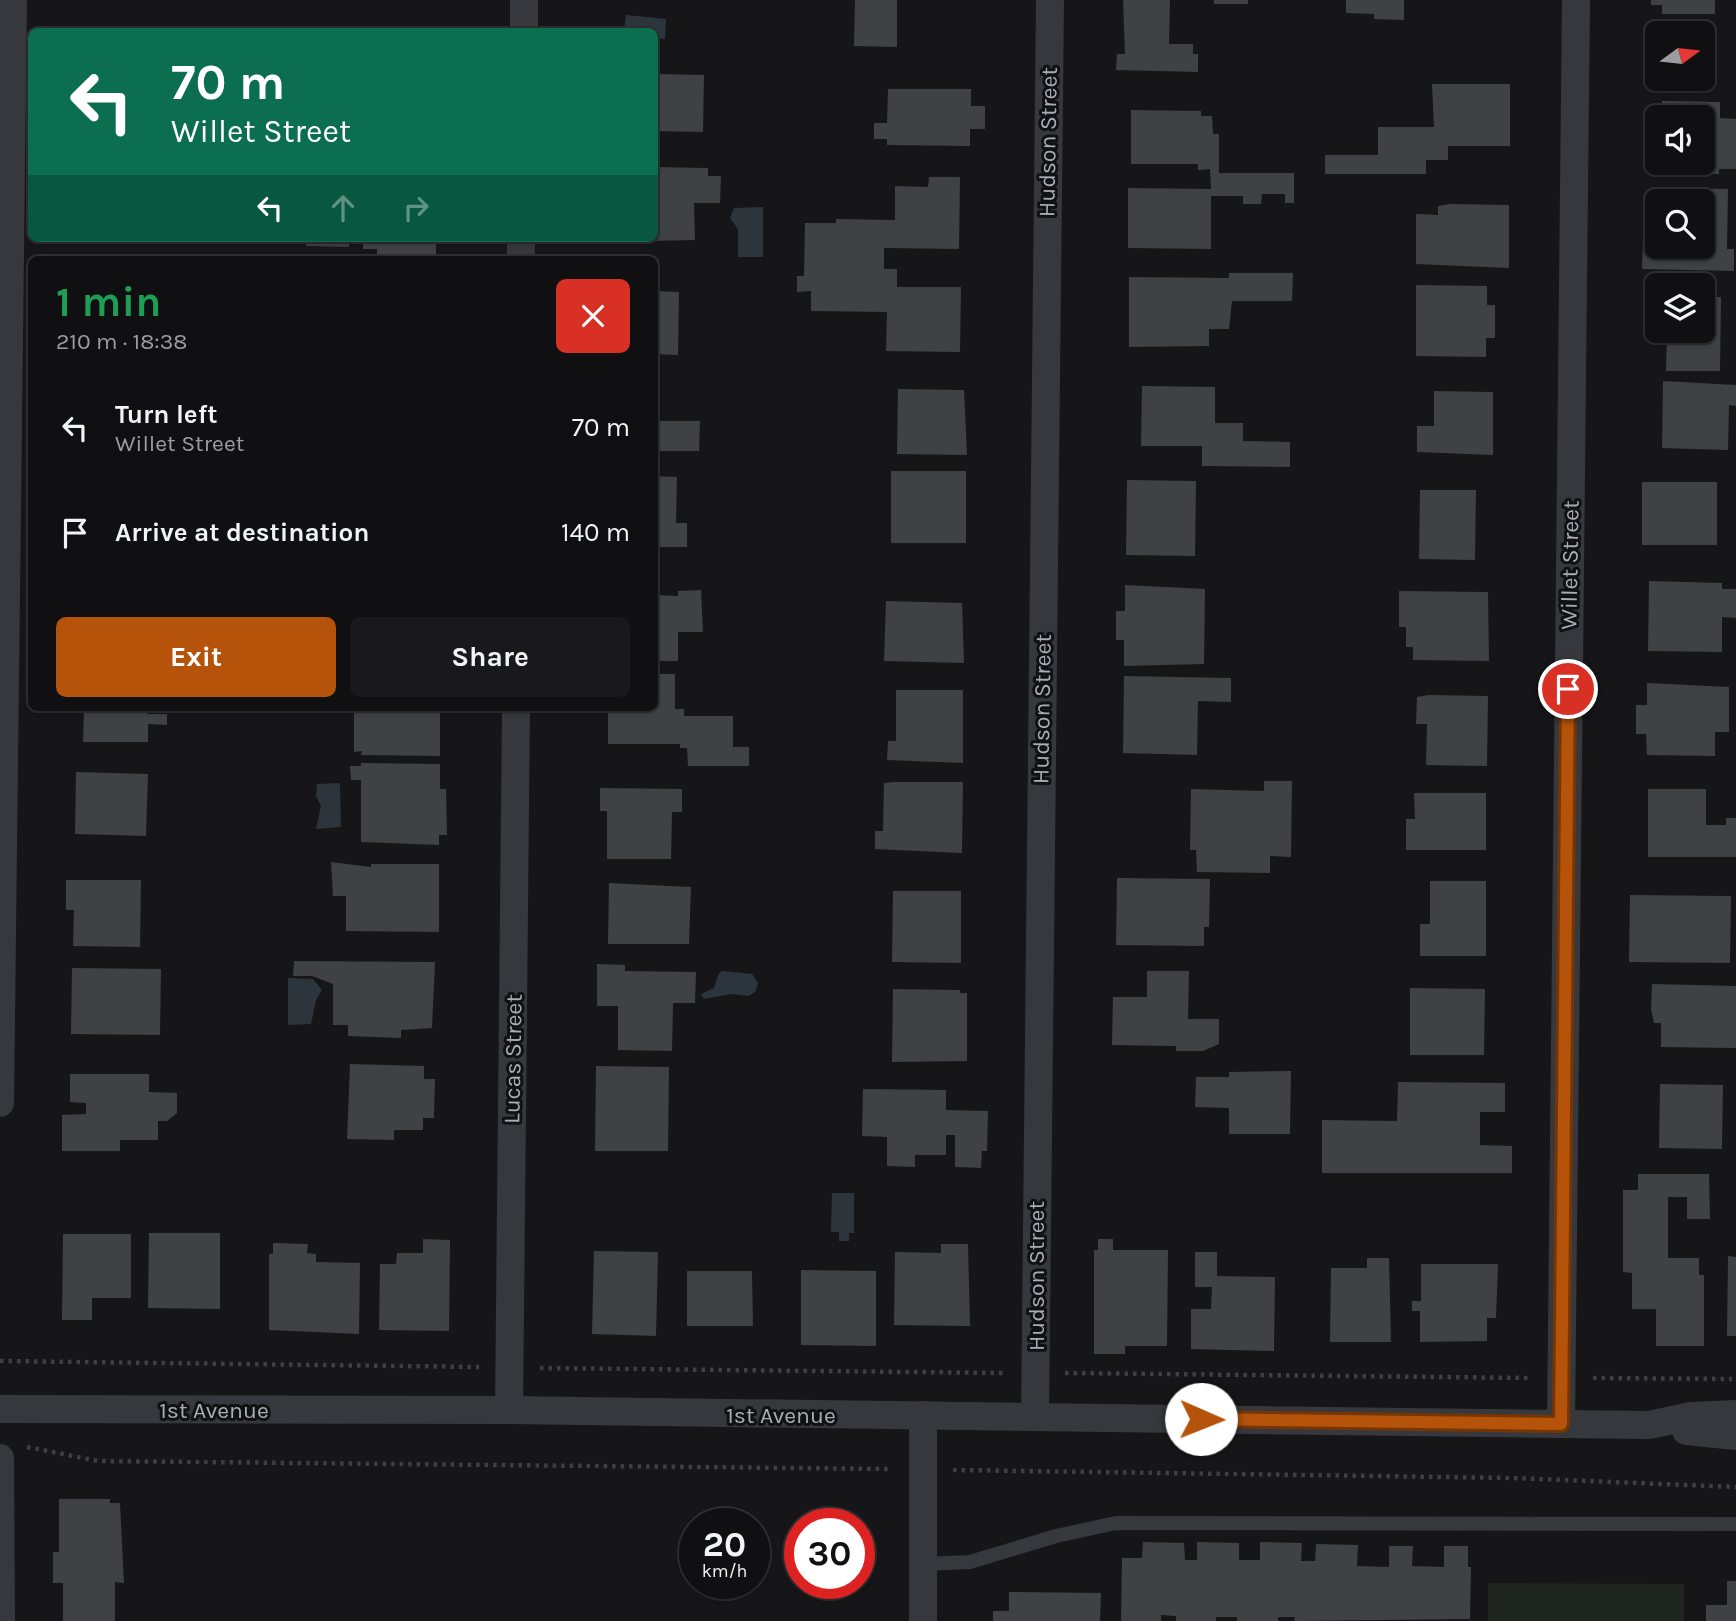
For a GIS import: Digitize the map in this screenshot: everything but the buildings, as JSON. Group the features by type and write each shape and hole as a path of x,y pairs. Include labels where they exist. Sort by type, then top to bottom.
{"street":[{"path":"0,1103 13,0"},
{"path":"524,0 524,28"},
{"name":"Hudson Street","path":"1035,1417 1050,0"},
{"name":"Willet Street","path":"1561,1424 1576,0"},
{"name":"Lucas Street","path":"509,1410 516,711"},
{"name":"1st Avenue","path":"0,1409 509,1410 723,1416 923,1415 1649,1424"},
{"path":"922,1621 923,1415"},
{"path":"1649,1424 1691,1416 1736,1415"},
{"path":"1649,1424 1671,1430 1736,1436"},
{"path":"0,1458 1,1621"}],"lane":[{"path":"923,1563 970,1562 1056,1536 1116,1523 1736,1524"}],"path":[{"path":"0,1361 1736,1379"},
{"path":"34,1448 98,1461 1514,1478 1736,1487"}],"shaded area":[{"path":"626,15 666,19 665,39 658,38 658,28 624,28"},
{"path":"763,207 763,257 738,257 738,229 730,218 734,208"},
{"path":"340,783 341,827 316,829 321,806 316,796 317,784"},
{"path":"722,971 752,974 758,983 756,991 749,996 731,994 704,999 701,994 714,988"},
{"path":"288,978 313,979 322,990 316,1000 311,1024 288,1025"},
{"path":"832,1193 854,1193 854,1233 849,1233 849,1241 839,1241 839,1232 831,1232"},
{"path":"1488,1583 1684,1584 1684,1621 1488,1621"}],"route":[{"path":"1201,1419 1561,1424 1568,689"}]}
